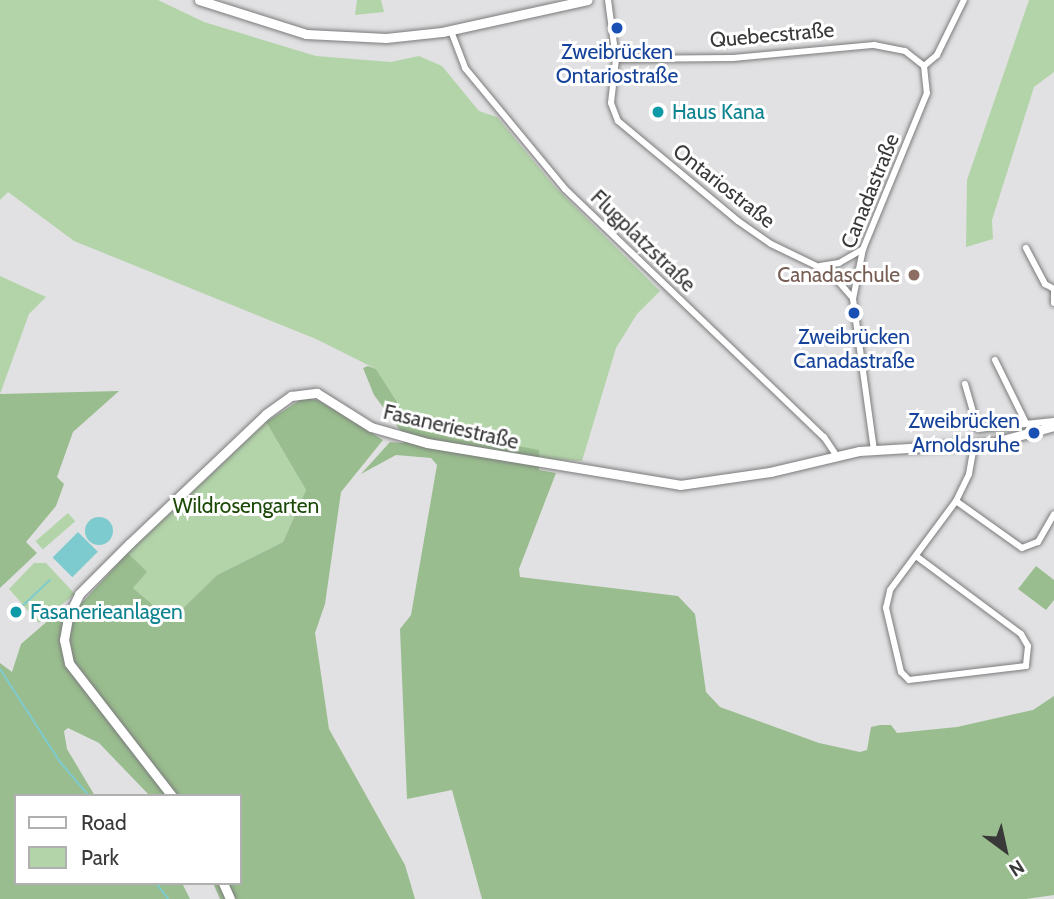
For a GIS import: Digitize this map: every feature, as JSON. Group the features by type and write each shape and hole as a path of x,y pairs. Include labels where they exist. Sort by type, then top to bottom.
{"street":[{"path":"199,0 256,21 326,36 386,38 451,31 588,0"},
{"path":"542,0 544,11"},
{"name":"Ontariostraße","path":"608,0 616,59 611,96 618,121 738,222 839,279 853,299"},
{"path":"924,66 937,55 964,0"},
{"name":"Flugplatzstraße","path":"451,31 465,68 565,190 824,437 837,456"},
{"name":"Quebecstraße","path":"616,59 733,58 874,45 905,51 924,66"},
{"name":"Canadastraße","path":"874,450 853,299 863,250 924,103 929,82 924,66"},
{"path":"1026,248 1045,284 1054,289 1054,303"},
{"path":"815,266 839,263 863,250"},
{"path":"995,360 1026,423"},
{"path":"965,384 976,428 1054,421"},
{"name":"Fasaneriestraße","path":"170,794 69,663 64,649 66,624 79,594 266,414 291,396 307,391 327,397 371,427 404,438 642,481 722,481 837,456 874,450 974,445 1054,426"},
{"path":"916,556 1021,634 1028,646 1026,666 922,682 904,676 886,601 916,556 957,502 969,474 974,445"},
{"path":"957,502 1019,547 1027,548 1038,542 1054,514"}],"green space":[{"path":"0,0 158,0 204,22 316,56 391,62 419,56 442,66 479,111 497,117 555,187 660,291 637,314 616,348 582,461 541,459 424,429 406,416 376,369 316,339 74,241 8,192 0,200"},
{"path":"357,0 381,0 384,12 355,15"},
{"path":"1029,0 1054,0 1054,72 1034,87 992,220 993,239 966,247 967,180"},
{"path":"0,276 46,297 29,314 0,394"},
{"path":"368,366 376,369 406,416 424,429 539,450 539,470 556,473 519,569 520,577 678,596 695,614 706,692 720,707 819,743 860,752 867,750 871,727 891,725 897,733 957,727 1033,710 1054,696 1054,895 1026,899 482,899 452,790 407,799 400,629 411,615 437,465 431,458 396,455 361,474 390,442 403,443 406,438 374,395 363,368"},
{"path":"119,391 73,432 57,477 64,484 56,506 26,542 37,553 0,588 0,394"},
{"path":"303,398 318,400 383,440 341,492 325,604 315,633 329,729 405,865 415,899 220,899 214,885 242,885 242,794 148,794 99,743 68,728 64,731 67,749 94,794 14,794 14,885 183,885 190,899 0,899 0,663 12,672 21,644 65,606 78,607 128,553 147,572 133,588 171,620 217,575 283,542 306,490 266,422"},
{"name":"Wildrosengarten","path":"266,422 306,490 283,542 217,575 171,620 133,588 146,572 128,553"},
{"path":"68,513 75,521 43,550 36,541"},
{"path":"34,563 46,563 75,594 39,623 9,589"},
{"path":"1036,566 1054,580 1054,600 1046,610 1018,589"}],"water":[{"path":"99,517 109,521 113,531 109,541 99,545 89,541 85,531 89,521"},
{"path":"78,532 98,552 72,577 53,557"}],"waterway":[{"path":"18,610 50,580"},
{"path":"0,669 60,762 87,794"},
{"path":"158,885 168,899"}],"place":[{"name":"Zweibrücken Ontariostraße","path":"617,28"},
{"name":"Haus Kana","path":"658,112"},
{"name":"Canadaschule","path":"914,275"},
{"name":"Zweibrücken Canadastraße","path":"854,313"},
{"name":"Zweibrücken Arnoldsruhe","path":"1034,433"},
{"name":"Fasanerieanlagen","path":"16,612"}]}
